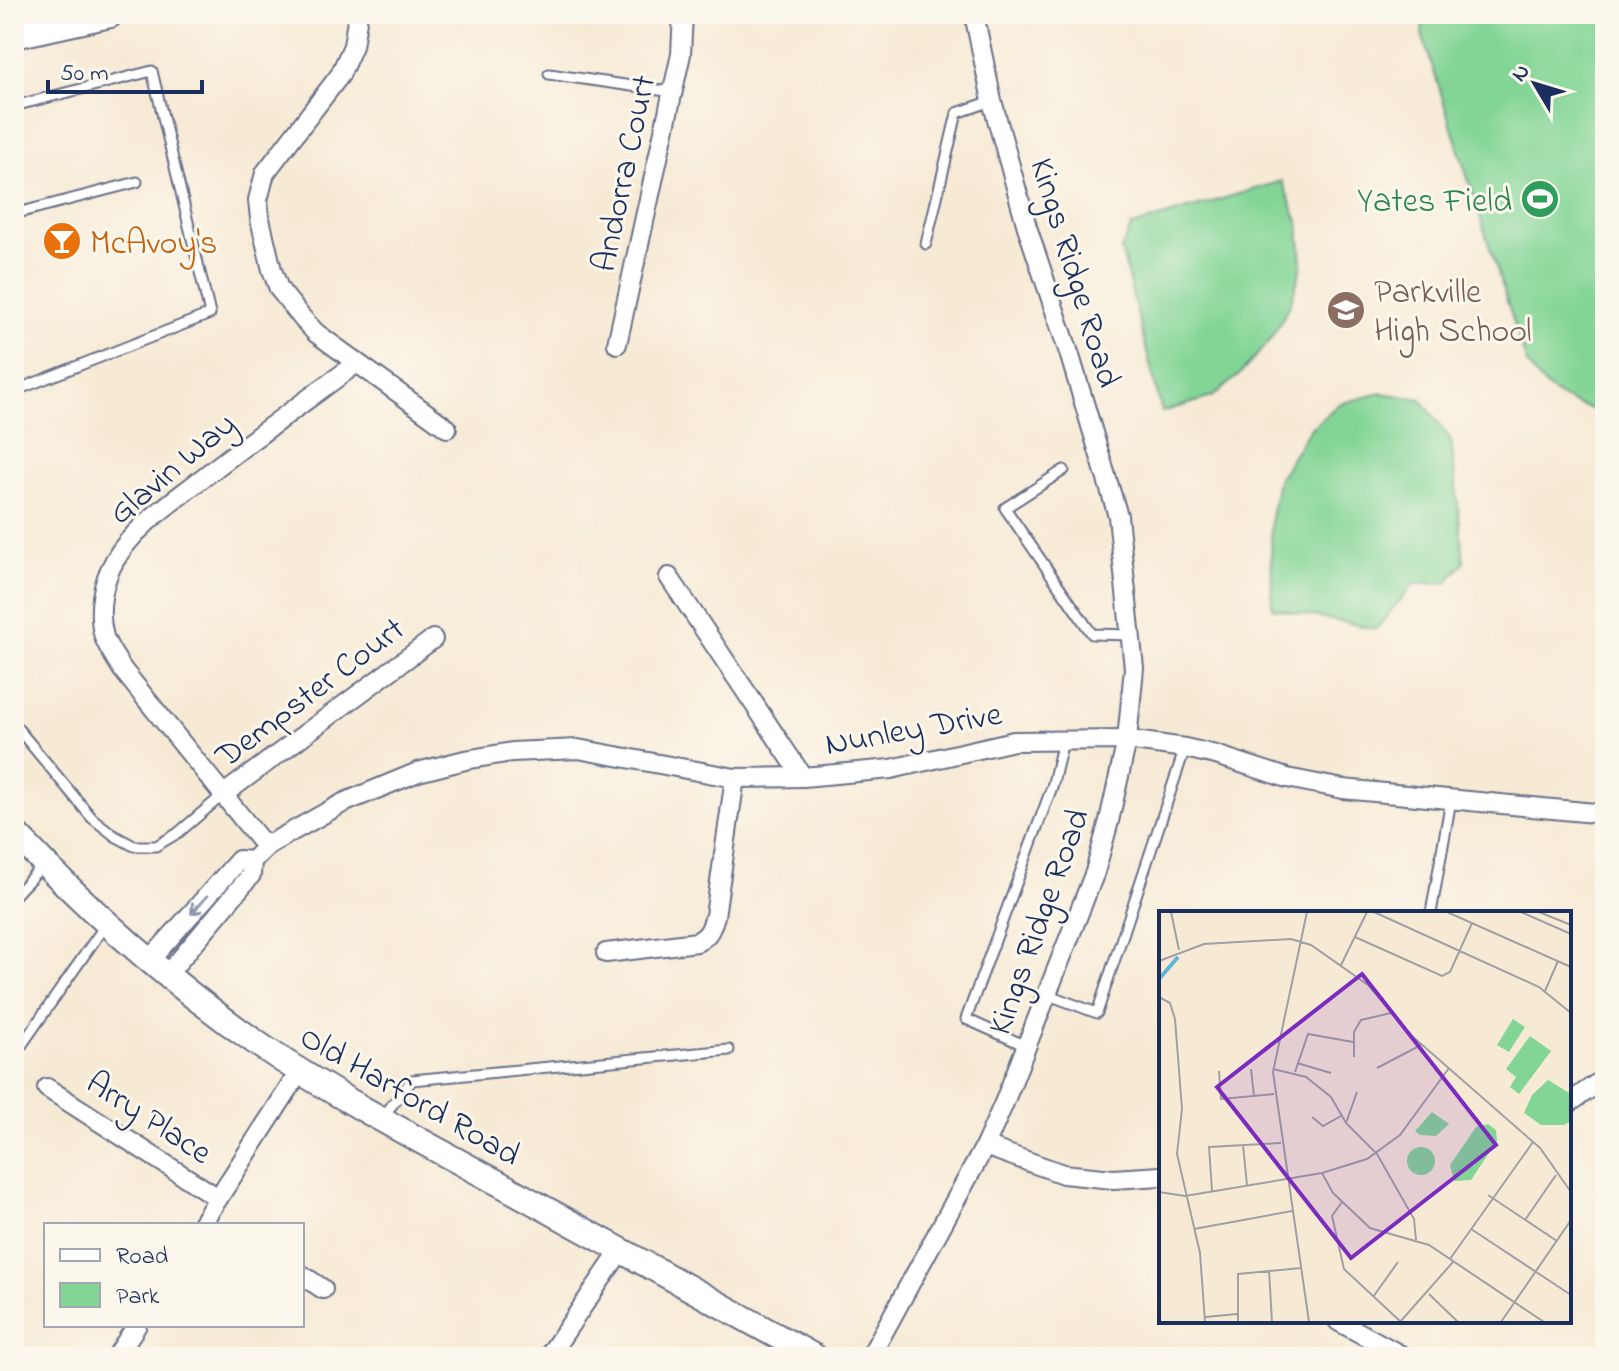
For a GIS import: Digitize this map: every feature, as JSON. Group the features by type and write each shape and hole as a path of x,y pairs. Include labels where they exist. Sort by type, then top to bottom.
{"main road":[{"path":"14,35 110,14"}],"street":[{"path":"358,14 353,46 340,75 265,173 258,200 263,232 279,289 316,333 447,428"},
{"name":"Andorra Court","path":"617,344 681,54 683,14"},
{"name":"Kings Ridge Road","path":"870,1357 985,1146 1095,872 1127,740 1134,668 1118,516 1027,227 992,101 974,14"},
{"name":"Glavin Way","path":"268,845 259,839 122,669 105,638 102,595 114,561 126,544 160,511 357,363"},
{"path":"669,577 803,777"},
{"name":"Dempster Court","path":"224,794 433,639"},
{"name":"Nunley Drive","path":"158,968 251,875 252,861 268,845 343,803 418,772 512,752 595,750 735,778 803,777 891,769 1014,741 1127,740 1216,755 1304,782 1343,789 1605,814"},
{"path":"606,953 697,942 710,931 715,916 735,778"},
{"name":"Old Harford Road","path":"14,832 44,864 158,968 224,1019 300,1071 381,1119 815,1357"},
{"path":"209,1212 300,1071"},
{"path":"1571,1102 1605,1078"},
{"name":"Arry Place","path":"47,1088 209,1212"},
{"path":"985,1146 1063,1174 1113,1179 1159,1176"},
{"path":"548,1357 621,1250"},
{"path":"304,1276 323,1289"},
{"path":"1342,1323 1404,1357"},
{"path":"116,1357 136,1327"},
{"path":"14,1353 20,1357"}],"lane":[{"path":"14,106 152,71 210,314 14,391"},
{"path":"549,74 673,92"},
{"path":"926,244 957,113 992,101"},
{"path":"14,214 137,182"},
{"path":"1064,470 1005,508 1092,634 1132,635"},
{"path":"14,724 92,818 134,846 156,846 178,833 224,794"},
{"path":"1026,1046 966,1019 1052,787 1063,741"},
{"path":"1046,994 1097,1013 1185,748"},
{"path":"1431,911 1451,800"},
{"path":"14,896 44,864"},
{"path":"14,1056 107,923"},
{"path":"381,1119 412,1080 729,1050"}],"green space":[{"name":"Yates Field","path":"1424,14 1605,14 1605,413 1561,397 1543,383 1527,364 1422,34"},
{"path":"1282,181 1299,224 1302,266 1289,307 1268,343 1239,375 1212,397 1162,412 1121,249 1132,226"},
{"path":"1381,393 1421,399 1451,440 1464,562 1447,583 1414,584 1376,629 1272,608 1271,518 1278,480 1310,429 1339,404"}],"place":[{"name":"Yates Field","path":"1540,199"},
{"name":"McAvoy's","path":"62,241"},
{"name":"Parkville High School","path":"1346,310"}]}
